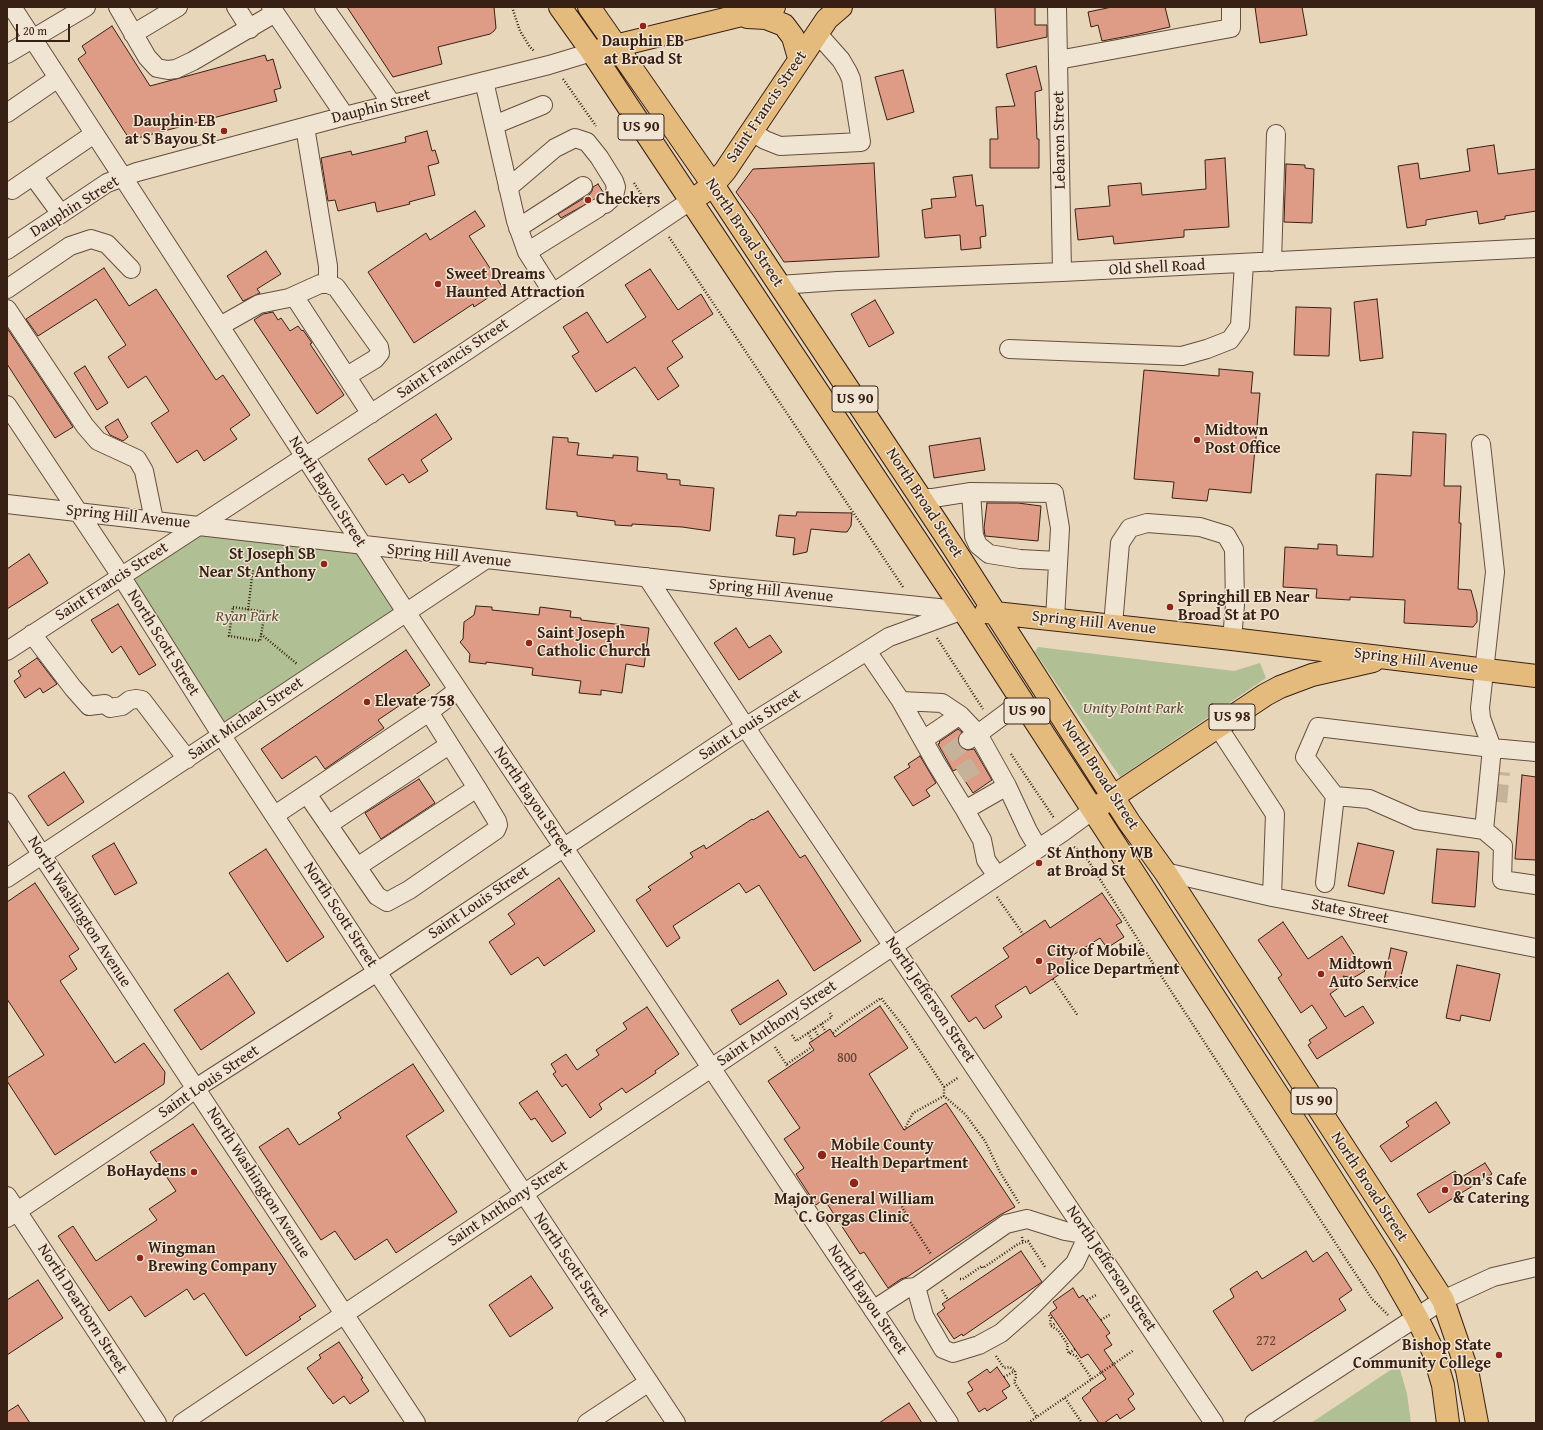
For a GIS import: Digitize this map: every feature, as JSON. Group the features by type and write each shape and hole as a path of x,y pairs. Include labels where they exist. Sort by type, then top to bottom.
{"main road":[{"name":"US 90","path":"560,7 592,52"},
{"name":"US 90","path":"590,7 616,46"},
{"name":"Dauphin Street","path":"592,52 774,7"},
{"name":"Saint Francis Street","path":"690,201 713,185 725,171 799,58 827,19 841,7"},
{"path":"730,17 766,18 784,25 793,37 799,58"},
{"name":"North Broad Street","path":"616,46 713,185 920,498 1129,822 1165,872 1443,1300 1467,1370 1477,1423"},
{"name":"North Broad Street","path":"592,52 963,610 1021,702 1093,810 1386,1264 1409,1322 1433,1351 1443,1385 1448,1423"},
{"name":"Spring Hill Avenue","path":"963,610 1232,638 1536,676"},
{"name":"Saint Anthony Street","path":"1093,810 1265,695 1296,680 1312,675 1388,658"}],"street":[{"name":"North Bayou Street","path":"12,7 362,546 948,1423"},
{"path":"7,54 86,7"},
{"path":"118,7 147,57 157,68 168,70 176,69 193,61 250,29 273,10 345,116"},
{"path":"133,34 178,7"},
{"path":"236,7 250,29"},
{"path":"324,7 392,104"},
{"name":"Lebaron Street","path":"1057,7 1062,272"},
{"path":"1058,60 1231,28 1231,7"},
{"path":"751,131 765,140 780,146 861,142 851,79 841,60 817,33"},
{"name":"Dauphin Street","path":"7,250 107,183 123,176 345,116 592,52"},
{"path":"7,112 58,78"},
{"path":"484,81 518,228 527,252 553,293"},
{"path":"494,125 543,106"},
{"path":"305,127 328,266 328,284"},
{"path":"12,190 94,134"},
{"path":"1272,262 1276,134"},
{"path":"508,188 555,148 576,138 586,142 599,157 616,187 614,196 602,206 527,252"},
{"path":"518,228 587,184 609,174"},
{"path":"33,176 61,214"},
{"name":"Saint Francis Street","path":"7,651 198,525 371,414 690,201"},
{"path":"7,289 70,246 92,239 107,244 131,269"},
{"name":"Old Shell Road","path":"779,285 1536,248"},
{"path":"1009,349 1182,356 1208,349 1230,340 1240,326 1244,263"},
{"path":"220,326 259,304 294,296 320,284 328,284 336,287 379,347 380,353 375,359 347,376"},
{"path":"294,296 371,414"},
{"path":"7,309 85,426 98,441 137,459 144,471 154,520"},
{"name":"North Scott Street","path":"7,405 121,576 222,736 377,972 676,1423"},
{"path":"1481,444 1495,572 1480,706 1481,718 1498,749 1501,772"},
{"path":"976,492 998,498"},
{"path":"976,492 974,536 978,545 989,554 1020,559 1057,561"},
{"path":"920,498 933,498 976,492 1028,496 1054,494 1060,528 1055,619"},
{"name":"Spring Hill Avenue","path":"7,504 198,525 485,560 722,586 963,610"},
{"path":"1113,625 1120,543 1130,528 1147,523 1200,527 1226,535 1234,549 1235,605 1232,638"},
{"name":"Saint Michael Street","path":"7,878 485,560"},
{"name":"North Jefferson Street","path":"647,577 745,727 1214,1423"},
{"name":"Saint Louis Street","path":"12,1214 162,1115 196,1088 377,972 745,727 889,637 963,610"},
{"path":"32,634 73,688 89,706 105,704 110,708 122,706 130,700 142,700 187,759"},
{"path":"867,651 901,701 923,740 941,759 954,779 965,810 982,840 986,860 997,876"},
{"path":"275,815 429,712 458,690"},
{"path":"901,701 942,703 960,715 973,737 1007,786 1028,832 1038,848"},
{"path":"973,737 1021,702"},
{"path":"307,794 356,867 378,896 387,902 409,890 496,830 497,821 429,712"},
{"path":"923,740 960,715"},
{"path":"1218,727 1275,814 1272,897"},
{"path":"1325,883 1335,796 1305,757 1318,727 1498,749 1536,752"},
{"path":"328,825 449,745"},
{"path":"1485,824 1498,749"},
{"path":"965,810 1007,786"},
{"path":"356,867 477,788"},
{"path":"1335,796 1370,799 1417,820 1485,824 1503,846 1502,880 1536,885"},
{"name":"North Washington Avenue","path":"7,802 416,1423"},
{"path":"1485,824 1497,810 1498,802"},
{"name":"Saint Anthony Street","path":"182,1423 894,946 1063,832 1093,810"},
{"name":"State Street","path":"1165,872 1272,897 1536,948"},
{"name":"North Dearborn Street","path":"7,1196 12,1214 157,1423"},
{"path":"873,1310 907,1288 916,1287 1006,1224 1027,1219 1065,1231 1088,1235 1075,1263 1013,1323 1001,1333 979,1345 953,1353 943,1348 924,1316 916,1287"},
{"path":"1254,1423 1443,1300 1493,1277 1536,1267"},
{"path":"587,1423 649,1382"}],"path":[{"path":"512,7 520,31 530,47"},
{"path":"673,242 890,566"},
{"path":"248,610 253,569"},
{"path":"233,607 264,612 261,634 260,641 229,636 233,607"},
{"path":"261,634 297,664"},
{"path":"1072,845 1084,854 1154,965 1372,1299 1409,1322"},
{"path":"997,896 1023,934"},
{"path":"1053,979 1078,1016"},
{"path":"833,1034 843,1024 881,998 904,1027 944,1086 944,1096 965,1114 985,1141 1000,1172 1020,1205 1024,1243"},
{"path":"796,1041 832,1016"},
{"path":"821,1024 826,1032"},
{"path":"814,1029 819,1037"},
{"path":"808,1033 813,1041"},
{"path":"775,1047 787,1066 812,1047"},
{"path":"904,1130 914,1113 944,1096"},
{"path":"895,1193 909,1220 934,1259"},
{"path":"956,1281 977,1272 982,1266 983,1268 1018,1244 1028,1242 1048,1271"},
{"path":"1087,1300 1096,1295"},
{"path":"1048,1313 1051,1318 1051,1326"},
{"path":"1101,1320 1111,1314"},
{"path":"1051,1326 1056,1323"},
{"path":"1051,1326 1058,1330 1068,1345 1067,1350 1069,1353"},
{"path":"986,1341 1004,1368 1010,1367 1015,1370"},
{"path":"1069,1353 1075,1349"},
{"path":"1028,1423 1134,1350"},
{"path":"1069,1353 1076,1356 1092,1379"},
{"path":"1004,1377 1015,1370"},
{"path":"1015,1370 1016,1377 1014,1382 1037,1417"},
{"path":"1065,1398 1082,1423"}],"green space":[{"name":"Ryan Park","path":"199,525 362,546 406,612 222,736 121,576"},
{"name":"Unity Point Park","path":"1038,647 1234,671 1260,663 1266,678 1120,777 1035,652"},
{"path":"1399,1366 1407,1394 1411,1423 1311,1423 1392,1369"}],"building":[{"path":"347,7 494,7 496,28 490,34 438,47 442,64 393,77"},
{"path":"995,7 1035,7 1035,25 1047,25 1047,37 997,48"},
{"path":"1112,7 1165,7 1170,27 1102,41 1098,25 1091,27 1088,12"},
{"path":"1255,7 1302,7 1307,35 1260,43"},
{"path":"112,26 150,86 265,55 267,61 273,59 281,88 274,90 277,101 130,140 78,59 86,53 82,46"},
{"path":"1036,66 1042,90 1035,92 1037,139 1039,139 1039,168 990,168 990,139 998,139 996,107 1015,106 1006,74"},
{"path":"903,70 914,112 887,120 875,77"},
{"path":"427,131 432,151 435,150 439,163 428,166 435,195 409,202 410,204 377,212 375,202 338,211 335,200 328,201 321,158 351,151 352,155 406,142 405,137"},
{"path":"1494,145 1498,174 1536,169 1536,211 1505,216 1505,219 1479,224 1477,211 1426,220 1426,225 1407,228 1398,166 1418,163 1420,179 1470,171 1467,149"},
{"path":"1225,158 1229,227 1184,230 1184,237 1114,244 1113,236 1078,240 1075,209 1110,206 1108,186 1141,183 1142,195 1206,189 1205,160"},
{"path":"874,163 879,257 784,262 736,192 753,169"},
{"path":"1286,164 1305,165 1305,168 1314,169 1312,223 1284,222"},
{"path":"972,175 976,206 983,205 986,236 980,237 981,248 961,250 960,235 925,238 922,210 932,208 931,199 956,197 953,177"},
{"path":"598,184 603,192 597,198 561,218 558,214 589,195 593,187"},
{"path":"475,211 485,226 469,236 503,288 474,307 473,304 414,343 368,272 426,233 430,240"},
{"path":"266,251 281,274 257,289 260,293 243,301 227,276"},
{"path":"104,268 129,306 156,289 216,380 223,375 250,415 230,429 237,439 204,461 197,450 177,463 151,423 169,411 146,376 128,388 108,357 126,345 96,299 38,336 26,319"},
{"path":"650,269 678,310 701,294 713,314 672,341 683,357 667,368 679,386 658,400 635,367 596,392 572,356 579,352 563,327 587,312 607,343 646,317 625,285"},
{"path":"1377,299 1383,358 1360,361 1354,302"},
{"path":"875,300 894,333 869,347 851,314"},
{"path":"1296,307 1331,308 1329,356 1294,355"},
{"path":"273,312 278,320 281,318 290,331 298,326 302,331 303,330 312,343 310,344 344,395 317,414 254,320 263,314"},
{"path":"7,328 73,427 55,438 7,364"},
{"path":"85,366 108,403 97,410 74,373"},
{"name":"Midtown Post Office","path":"1219,369 1253,372 1251,393 1260,393 1251,493 1209,489 1207,501 1172,498 1174,482 1134,479 1144,370 1219,376"},
{"path":"436,414 452,439 421,460 428,471 409,483 403,474 386,485 368,459"},
{"path":"118,419 128,437 123,441 110,435 105,427"},
{"path":"1413,432 1446,434 1444,486 1461,486 1458,589 1471,590 1477,612 1477,622 1473,627 1404,623 1405,600 1350,597 1350,600 1316,598 1317,589 1283,587 1285,547 1318,549 1318,544 1337,545 1337,555 1373,557 1376,474 1411,476"},
{"path":"553,437 568,438 568,442 579,443 577,455 613,458 613,455 638,457 637,471 667,474 667,479 680,480 680,485 714,488 710,531 682,527 632,524 632,526 615,525 615,521 577,516 577,512 546,509"},
{"path":"980,438 985,470 934,478 929,446"},
{"path":"987,503 1018,503 1041,506 1038,541 985,536 984,528"},
{"path":"797,512 852,513 851,526 847,532 811,529 807,552 793,555 795,538 776,536 779,515 796,516"},
{"path":"29,554 48,583 7,609 7,569"},
{"path":"118,604 156,665 139,675 121,646 112,653 91,620"},
{"name":"Saint Joseph Catholic Church","path":"476,606 492,607 492,610 539,615 540,607 571,611 570,617 581,618 581,620 649,628 644,667 626,664 622,693 601,690 601,695 579,693 581,681 532,675 533,668 486,662 486,664 469,662 470,654 460,642 463,639 464,622 474,615"},
{"path":"736,628 749,648 770,635 782,652 739,680 714,643"},
{"name":"Elevate 758","path":"406,650 430,685 378,720 384,728 325,769 316,756 282,779 261,749"},
{"path":"37,658 57,684 43,693 40,688 25,698 14,681 21,676 18,671"},
{"path":"958,729 962,732 958,740 959,746 968,750 974,749 992,780 973,793 957,769 953,771 938,744"},
{"path":"920,756 936,783 926,790 930,796 913,806 894,777 910,767 908,764"},
{"path":"64,772 84,802 48,826 28,796"},
{"path":"1522,775 1536,777 1536,860 1515,859"},
{"path":"419,779 435,803 381,839 365,813"},
{"path":"768,811 800,858 805,855 861,941 814,971 759,885 746,893 739,883 673,926 680,938 667,947 636,900 651,890 648,887 693,857 690,853 704,845 706,849 752,819 753,820"},
{"path":"114,843 137,883 115,895 92,856"},
{"path":"1358,843 1394,851 1384,894 1348,886"},
{"path":"266,849 324,937 287,962 229,873"},
{"path":"1437,849 1479,852 1475,907 1432,903"},
{"path":"559,878 595,931 544,966 538,957 511,975 489,942 515,924 508,914"},
{"path":"35,883 79,949 69,956 77,969 60,981 115,1063 144,1043 165,1072 164,1084 55,1155 7,1081 7,1078 44,1055 7,999 7,902"},
{"name":"City of Mobile Police Department","path":"1102,893 1122,922 1116,925 1124,937 1107,948 1100,938 1070,957 1075,964 1030,994 1026,986 995,1006 1002,1017 984,1029 976,1017 969,1022 951,996 1009,957 1003,948 1045,920 1050,928"},
{"path":"1283,922 1308,959 1342,936 1365,971 1353,978 1343,976 1347,982 1330,994 1345,1017 1363,1006 1374,1023 1317,1059 1308,1045 1311,1043 1309,1040 1327,1028 1312,1005 1301,1013 1278,978 1282,975 1258,940"},
{"path":"1391,948 1407,952 1398,988 1383,985"},
{"path":"1457,965 1500,974 1490,1021 1461,1015 1460,1021 1446,1018"},
{"path":"228,973 255,1013 201,1050 174,1010"},
{"path":"778,980 787,994 740,1025 731,1010"},
{"path":"880,1006 908,1048 869,1074 904,1130 946,1103 1015,1207 1000,1215 888,1288 864,1252 860,1254 824,1199 816,1205 796,1174 804,1168 784,1139 800,1128 768,1081 814,1050 809,1043 830,1029 835,1037"},
{"path":"647,1007 679,1054 655,1071 656,1073 626,1093 622,1088 599,1104 602,1109 590,1118 566,1084 562,1087 553,1074 556,1072 551,1064 566,1054 577,1070 599,1055 596,1050 627,1029 623,1023"},
{"path":"413,1064 444,1111 406,1136 457,1212 396,1253 387,1239 355,1260 335,1231 321,1240 259,1147 288,1128 299,1145 341,1118 338,1113"},
{"path":"537,1091 566,1133 552,1142 535,1118 531,1120 519,1103"},
{"path":"1436,1102 1450,1123 1391,1162 1380,1146 1409,1126 1406,1122"},
{"path":"193,1124 316,1306 299,1317 301,1319 246,1356 204,1293 194,1300 187,1289 145,1317 131,1296 109,1311 58,1236 73,1226 96,1261 157,1220 149,1209 176,1191 150,1152"},
{"name":"Don's Cafe & Catering","path":"1485,1163 1492,1174 1429,1213 1417,1194 1455,1171 1460,1178"},
{"path":"1021,1251 1042,1282 963,1336 962,1334 954,1339 937,1314 945,1308 942,1304"},
{"path":"1306,1251 1313,1262 1327,1252 1352,1290 1339,1299 1346,1310 1252,1371 1213,1311 1234,1297 1230,1289 1257,1271 1262,1279"},
{"path":"531,1276 553,1308 510,1337 489,1305"},
{"path":"38,1280 63,1318 7,1355 7,1300"},
{"path":"1073,1288 1079,1298 1083,1295 1110,1333 1106,1336 1112,1345 1104,1350 1134,1394 1128,1399 1135,1409 1120,1419 1117,1414 1104,1423 1099,1423 1082,1398 1091,1391 1090,1390 1106,1379 1088,1354 1081,1358 1050,1313 1057,1308 1053,1302"},
{"path":"339,1342 363,1378 361,1379 369,1391 350,1404 344,1396 333,1404 307,1368 321,1358 319,1355"},
{"path":"997,1367 1010,1386 1002,1391 1007,1398 987,1411 985,1408 979,1412 967,1393 973,1390 968,1382 987,1369 990,1373"},
{"path":"909,1403 922,1423 879,1423"},
{"path":"18,1405 30,1423 7,1423 7,1412"}],"tunnel":[{"path":"947,755 968,740"},
{"path":"960,775 982,761"},
{"path":"1498,802 1501,772"}],"place":[{"name":"Dauphin EB at Broad St","path":"643,26"},
{"name":"Dauphin EB at S Bayou St","path":"224,131"},
{"name":"Checkers","path":"588,200"},
{"name":"Sweet Dreams Haunted Attraction","path":"438,284"},
{"name":"Midtown Post Office","path":"1197,440"},
{"name":"St Joseph SB Near St Anthony","path":"324,564"},
{"name":"Springhill EB Near Broad St at PO","path":"1170,607"},
{"name":"Saint Joseph Catholic Church","path":"529,643"},
{"name":"Elevate 758","path":"367,702"},
{"name":"St Anthony WB at Broad St","path":"1039,863"},
{"name":"City of Mobile Police Department","path":"1039,961"},
{"name":"Midtown Auto Service","path":"1321,974"},
{"name":"Mobile County Health Department","path":"822,1155"},
{"name":"BoHaydens","path":"194,1172"},
{"name":"Major General William C. Gorgas Clinic","path":"854,1183"},
{"name":"Don's Cafe & Catering","path":"1445,1190"},
{"name":"Wingman Brewing Company","path":"140,1258"},
{"name":"Bishop State Community College","path":"1499,1355"}]}
